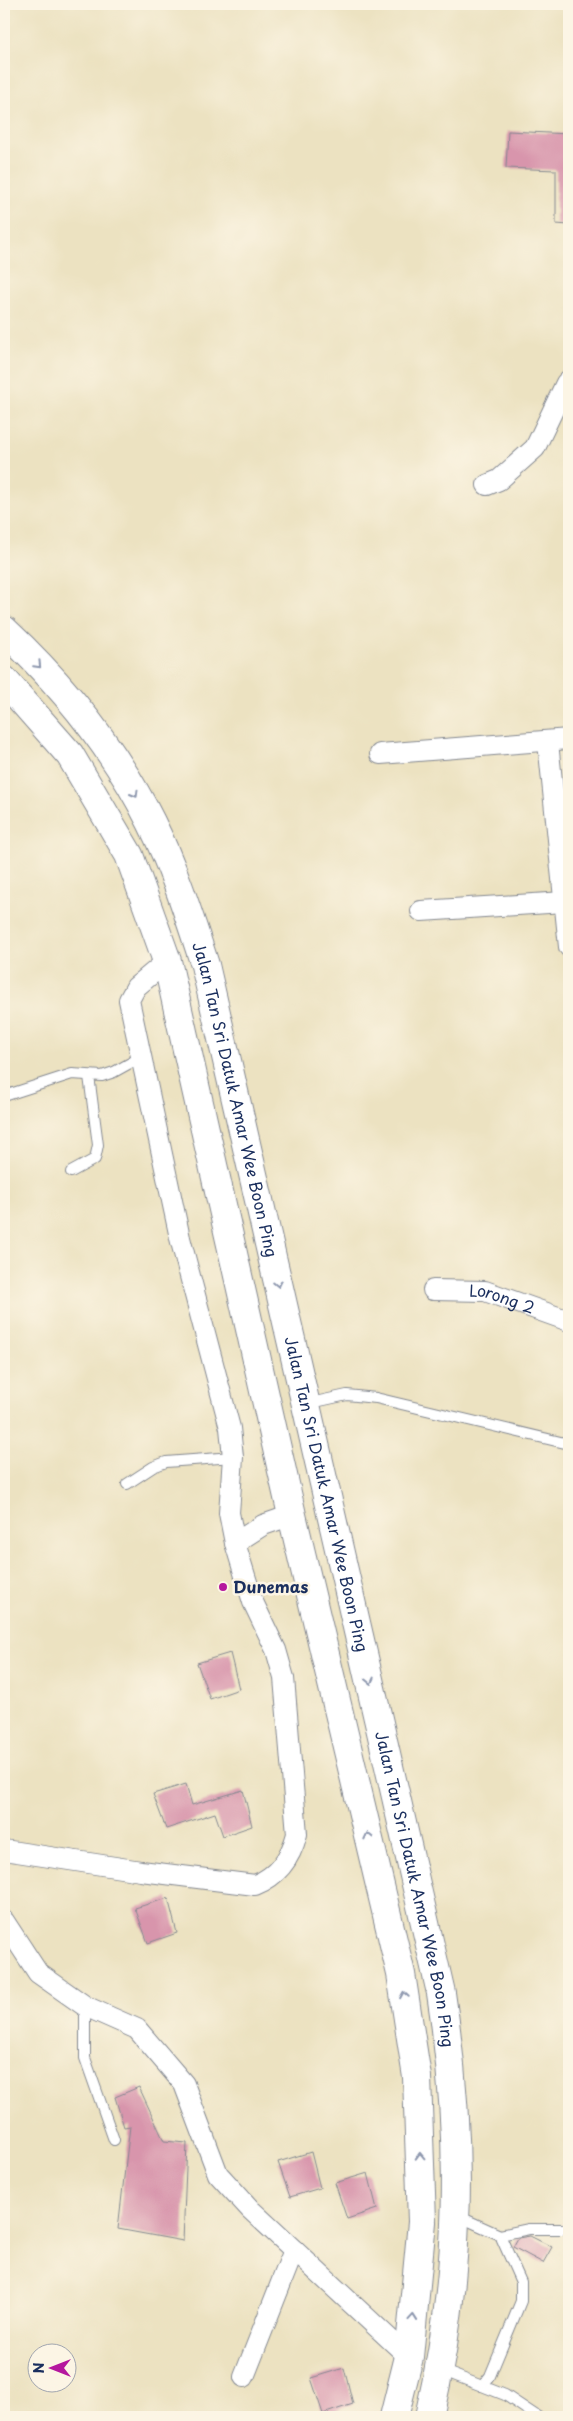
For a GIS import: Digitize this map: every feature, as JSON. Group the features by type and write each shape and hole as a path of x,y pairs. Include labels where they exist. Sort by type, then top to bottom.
{"main road":[{"name":"Jalan Tan Sri Datuk Amar Wee Boon Ping","path":"4,630 51,678 92,726 122,771 151,822 177,881 205,964 441,1993 452,2063 457,2216 453,2270 440,2370 428,2417"},
{"name":"Jalan Tan Sri Datuk Amar Wee Boon Ping","path":"4,680 70,755 129,855 167,961 292,1515 401,1974 417,2077 422,2222 410,2357 394,2417"}],"street":[{"path":"487,485 499,480 535,448 569,380"},
{"path":"380,754 569,739"},
{"path":"548,742 569,947"},
{"path":"421,911 564,902"},
{"path":"4,1850 255,1885 266,1880 279,1870 293,1850 297,1834 284,1678 276,1650 253,1602 235,1543 229,1513 234,1457 230,1428 180,1238 129,1000 136,987 167,961"},
{"name":"Lorong 2","path":"433,1290 485,1290 569,1321"},
{"path":"235,1543 263,1525 292,1515"},
{"path":"4,1921 38,1973 85,2006 137,2029 184,2084 218,2174 251,2210 410,2357"},
{"path":"244,2377 294,2250"}],"lane":[{"path":"4,1096 72,1074 102,1076 114,1072 140,1057"},
{"path":"71,1172 95,1159 98,1145 89,1076"},
{"path":"305,1404 347,1395 376,1398 569,1444"},
{"path":"127,1484 153,1467 166,1462 234,1457"},
{"path":"85,2006 85,2058 114,2140"},
{"path":"457,2216 500,2235 529,2229 569,2229"},
{"path":"482,2386 490,2376 521,2301 521,2282 500,2235"},
{"path":"440,2370 505,2395 538,2417"}],"building":[{"path":"508,131 569,134 569,225 556,224 556,170 506,168"},
{"path":"230,1653 239,1689 210,1699 197,1663"},
{"path":"186,1784 192,1805 243,1790 252,1826 223,1836 215,1813 166,1829 153,1794"},
{"path":"168,1898 177,1933 148,1943 135,1908"},
{"path":"139,2087 164,2141 187,2143 183,2241 118,2229 130,2126 124,2127 115,2097"},
{"path":"311,2152 320,2188 290,2197 278,2162"},
{"path":"368,2173 377,2209 347,2219 335,2183"},
{"path":"530,2236 552,2247 543,2263 513,2247 518,2238"},
{"path":"344,2368 353,2404 323,2414 311,2378"}],"place":[{"name":"Dunemas","path":"223,1587"}]}
